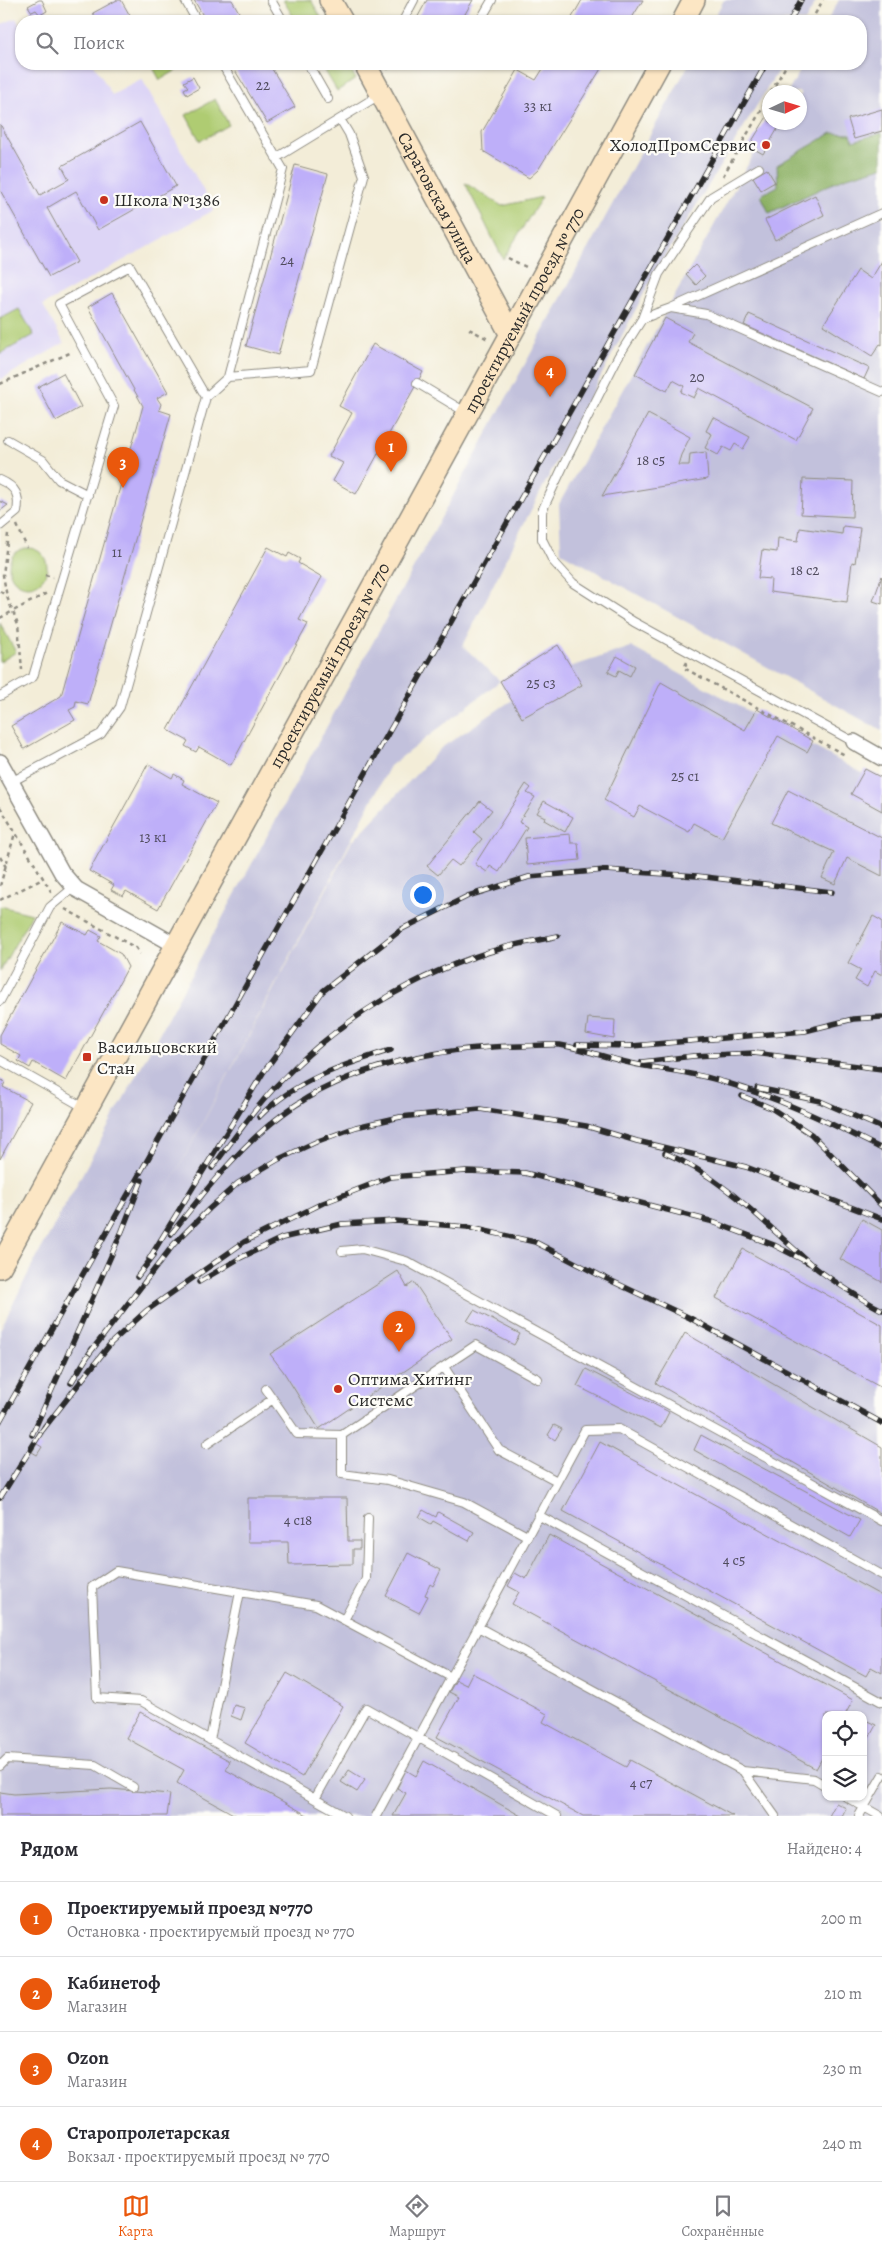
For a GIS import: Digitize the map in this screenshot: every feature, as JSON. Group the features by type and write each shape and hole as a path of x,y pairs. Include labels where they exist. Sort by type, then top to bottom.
{"street":[{"path":"330,0 339,15"},
{"path":"685,15 694,0"},
{"name":"Саратовская улица","path":"368,70 510,333"},
{"name":"проектируемый проезд № 770","path":"0,1267 656,70"},
{"path":"854,742 882,758"},
{"path":"0,762 62,873 74,887 176,946"}],"lane":[{"path":"185,0 194,15"},
{"path":"271,0 280,15"},
{"path":"406,15 414,0"},
{"path":"483,15 492,0"},
{"path":"11,782 88,743 101,734 120,707 206,397 228,377 282,169 225,70"},
{"path":"311,70 328,99"},
{"path":"276,158 381,94"},
{"path":"228,377 311,370 364,176 349,134 340,119"},
{"path":"759,168 711,197 659,274 642,318 618,358 542,511 542,539 553,562 573,583 634,622 854,742"},
{"path":"642,318 671,308 882,213"},
{"path":"0,696 33,677 114,406 59,304 130,266 206,397"},
{"path":"671,308 706,314 882,392"},
{"path":"417,383 467,414"},
{"path":"8,440 43,460 59,480 88,494"},
{"path":"0,480 12,486 19,502 17,512 0,526"},
{"path":"0,1001 50,907 74,887"},
{"path":"0,1060 86,1109"},
{"path":"342,1250 362,1249 406,1261 882,1521"},
{"path":"266,1389 297,1434 342,1435 476,1345 538,1379"},
{"path":"444,1367 500,1450 557,1481"},
{"path":"207,1444 273,1399"},
{"path":"376,1816 585,1430 619,1429 882,1575"},
{"path":"342,1435 342,1474 388,1480 464,1502 527,1536"},
{"path":"538,1515 882,1702"},
{"path":"344,1620 366,1579 368,1518"},
{"path":"345,1816 141,1701 97,1698 92,1587 116,1571 316,1605 451,1677"},
{"path":"210,1740 240,1592"},
{"path":"478,1627 743,1771 814,1779 822,1784"},
{"path":"315,1799 366,1708 557,1816"},
{"path":"0,1766 7,1759 95,1766 133,1787"},
{"path":"743,1771 775,1816"},
{"path":"859,1816 882,1776"},
{"path":"853,1801 880,1816"}],"path":[{"path":"814,15 823,0"},
{"path":"775,85 784,70"},
{"path":"711,197 762,108"},
{"path":"0,384 82,347"},
{"path":"11,517 27,548"},
{"path":"11,517 3,562 3,575 7,597 18,624 23,658 18,686"},
{"path":"0,618 60,586"},
{"path":"0,591 7,597"},
{"path":"684,668 848,756"},
{"path":"0,886 16,833"},
{"path":"0,856 6,867"},
{"path":"0,900 43,879"}],"shaded area":[{"path":"724,0 817,0 808,15 715,15"},
{"path":"839,0 882,0 882,731 561,552 559,504 767,130 807,130 807,85 792,85 801,70 867,70 867,15 830,15"},
{"name":"Школа №1386","path":"15,18 15,70 97,70 112,95 142,79 214,210 43,305 64,343 0,380 0,25"},
{"path":"686,70 778,70 769,85 762,85 762,97 651,280 518,535 463,646 500,681 390,766 152,1219 351,843 441,748 552,673 631,647 882,784 882,1816 0,1816 0,1330 32,1266"}],"green space":[{"path":"283,0 311,0 320,15 292,15"},
{"path":"154,70 177,70 160,80"},
{"path":"325,70 351,70 356,79 337,91"},
{"path":"215,99 229,125 200,141 186,115"},
{"path":"832,133 851,134 853,141 882,133 882,167 844,178 769,213 761,195 778,186 777,165"},
{"path":"465,183 502,206 542,197 503,259"},
{"path":"19,309 34,335 0,354 0,319"},
{"path":"28,548 41,554 47,567 41,580 28,586 15,580 9,567 15,554"},
{"path":"0,623 16,652 0,662"},
{"path":"0,906 32,914 0,971"}],"building":[{"path":"42,0 47,11 40,15 36,10 32,12 28,6"},
{"path":"117,0 121,0 130,15 94,15 93,13"},
{"path":"194,0 232,0 241,15 203,15"},
{"path":"427,0 473,0 464,15 419,15"},
{"path":"582,0 643,0 634,15 573,15"},
{"path":"235,70 273,70 295,107 267,123"},
{"path":"518,70 536,80 542,70 600,70 538,170 529,178 483,151 482,132"},
{"path":"193,77 199,88 187,95 184,89 188,87 184,82"},
{"path":"882,109 882,131 854,139 848,119"},
{"path":"140,122 176,186 98,230 76,191 47,208 77,262 49,277 0,190 0,124 40,195 69,179 62,166"},
{"path":"762,125 762,130 777,130 763,154 749,146"},
{"path":"295,165 328,174 278,355 246,346"},
{"path":"767,169 775,182 761,190 753,177"},
{"path":"815,195 824,215 775,240 765,220"},
{"path":"882,261 882,345 880,344 872,356 823,325 858,270 871,279"},
{"path":"695,265 705,276 696,285 686,274"},
{"path":"112,293 168,392 157,398 161,404 159,410 171,414 88,704 76,701 75,707 69,710 75,720 24,749 11,726 61,696 143,406 88,307"},
{"path":"749,314 869,368 864,379 744,325"},
{"path":"665,318 693,333 688,342 813,408 796,440 699,388 694,398 681,392 684,386 673,380 667,391 635,374"},
{"path":"373,344 423,372 356,494 333,481 343,463 329,456 352,413 339,406"},
{"path":"63,373 81,407 56,421 38,387"},
{"path":"648,414 690,437 678,465 689,465 690,454 706,452 708,479 602,496"},
{"path":"713,417 750,437 743,449 735,444 731,451 723,447 718,455 705,448 712,434 706,431"},
{"path":"803,479 853,481 852,517 801,514"},
{"path":"0,501 8,505 0,511"},
{"path":"843,526 860,528 855,563 852,562 847,602 770,592 771,579 758,578 762,550 777,552 778,538 798,541 800,528 842,534"},
{"path":"268,547 287,557 289,553 300,559 298,563 322,577 299,620 308,624 231,765 199,747 196,752 185,746 188,741 168,730"},
{"path":"882,576 882,604 873,601"},
{"path":"558,645 582,685 522,718 500,681"},
{"path":"617,656 635,666 630,676 619,670 616,676 608,672"},
{"path":"661,682 745,730 757,709 813,741 807,752 778,736 722,838 694,823 689,832 640,806 634,817 604,800"},
{"path":"148,764 172,778 174,774 184,780 182,784 217,803 158,909 126,891 123,896 111,890 114,885 89,871"},
{"path":"865,769 882,778 882,811 851,794"},
{"path":"526,784 531,788 527,793 535,797 519,822 527,827 499,872 490,866 487,872 475,864"},
{"path":"788,790 882,838 882,876 847,858 835,884 822,878 834,852 771,823"},
{"path":"480,801 492,810 474,832 482,839 459,866 451,860 438,875 427,866"},
{"path":"544,801 573,817 565,832 544,820 545,817 537,813"},
{"path":"570,834 571,843 578,843 580,860 527,865 525,838"},
{"path":"873,916 882,921 882,975 875,971 867,987 855,980 861,970 848,963"},
{"path":"62,922 87,935 90,930 101,936 98,941 121,954 128,967 66,1081 33,1062 30,1068 18,1061 21,1056 0,1044 0,1035"},
{"path":"588,1018 615,1020 614,1039 586,1034"},
{"path":"0,1079 5,1082 3,1087 31,1102 0,1159"},
{"path":"862,1219 882,1230 882,1282 840,1259"},
{"path":"743,1249 882,1325 882,1388 716,1298"},
{"path":"398,1271 407,1287 414,1282 452,1339 319,1429 283,1371 270,1354"},
{"path":"474,1310 520,1334 514,1345 467,1321"},
{"path":"685,1333 882,1447 882,1514 656,1383"},
{"path":"586,1369 669,1412 661,1428 577,1386"},
{"path":"554,1425 562,1429 555,1440 548,1435"},
{"path":"701,1435 860,1520 850,1537 694,1450"},
{"path":"600,1442 882,1596 882,1673 871,1667 866,1676 563,1511"},
{"path":"37,1444 42,1447 37,1455 32,1452"},
{"path":"248,1498 347,1498 348,1541 360,1541 360,1549 353,1549 353,1564 289,1565 288,1542 248,1542"},
{"path":"423,1510 436,1517 438,1512 474,1532 469,1541 433,1521 431,1524 419,1517"},
{"path":"549,1535 853,1700 847,1711 822,1711 822,1758 816,1769 512,1604 519,1592 508,1586 515,1573 526,1579"},
{"path":"408,1553 441,1570 433,1586 430,1584 425,1595 428,1596 419,1613 386,1596"},
{"path":"287,1673 343,1706 302,1777 245,1743"},
{"path":"472,1673 547,1714 543,1722 626,1767 630,1760 733,1816 583,1816 437,1737 459,1697 449,1692 456,1680 466,1685"},
{"path":"234,1705 245,1708 241,1720 231,1716"},
{"path":"140,1712 230,1761 226,1770 309,1816 237,1816 177,1783 184,1770 126,1738"},
{"path":"867,1721 876,1725 869,1738 867,1737"},
{"path":"424,1761 521,1816 393,1816 406,1793 397,1788 406,1770 416,1776"},
{"path":"349,1770 365,1780 357,1792 341,1782"},
{"path":"111,1789 170,1794 167,1816 0,1816 0,1792 14,1794"},
{"path":"836,1803 846,1808 842,1816 829,1816"}],"railway":[{"path":"793,15 801,0"},
{"path":"0,1421 763,70"},
{"path":"149,1259 263,1073 323,991 402,929 468,896 529,877 605,870 697,876 832,892"},
{"path":"212,1168 250,1116 275,1087 299,1063 351,1020 409,985 471,958 503,948 558,936"},
{"path":"577,1045 632,1046 805,1031 853,1019 882,1017"},
{"path":"171,1234 237,1155 283,1114 309,1097 336,1083 366,1071 396,1062 459,1050 560,1045 630,1063 701,1076 744,1088 785,1103 882,1149"},
{"path":"259,1117 288,1093 321,1075 391,1050"},
{"path":"642,1062 693,1056 754,1053 882,1069"},
{"path":"757,1088 820,1101 882,1128"},
{"path":"742,1096 771,1108 811,1134 882,1206"},
{"path":"89,1354 174,1244 238,1183 279,1159 318,1141 356,1127 400,1117 480,1109 586,1126 637,1141 746,1167 882,1219"},
{"path":"665,1153 686,1163 724,1188 818,1270 845,1289 882,1310"},
{"path":"41,1432 111,1343 146,1311 244,1242 323,1203 390,1177 466,1171 525,1173 710,1221 774,1245 813,1265"},
{"path":"32,1435 122,1231 142,1180"},
{"path":"199,1282 240,1258 282,1238 342,1224 396,1221 467,1227 535,1242 690,1318 882,1423"},
{"path":"137,1277 154,1255"},
{"path":"71,1383 92,1349"},
{"path":"0,1498 45,1426"}],"place":[{"name":"ХолодПромСервис","path":"766,145"},
{"name":"Школа №1386","path":"104,200"},
{"name":"Старопролетарская","path":"550,397"},
{"name":"Проектируемый проезд №770","path":"391,472"},
{"name":"Ozon","path":"123,488"},
{"name":"Васильцовский Стан","path":"87,1057"},
{"name":"Кабинетоф","path":"399,1352"},
{"name":"Оптима Хитинг Системс","path":"338,1389"}]}
